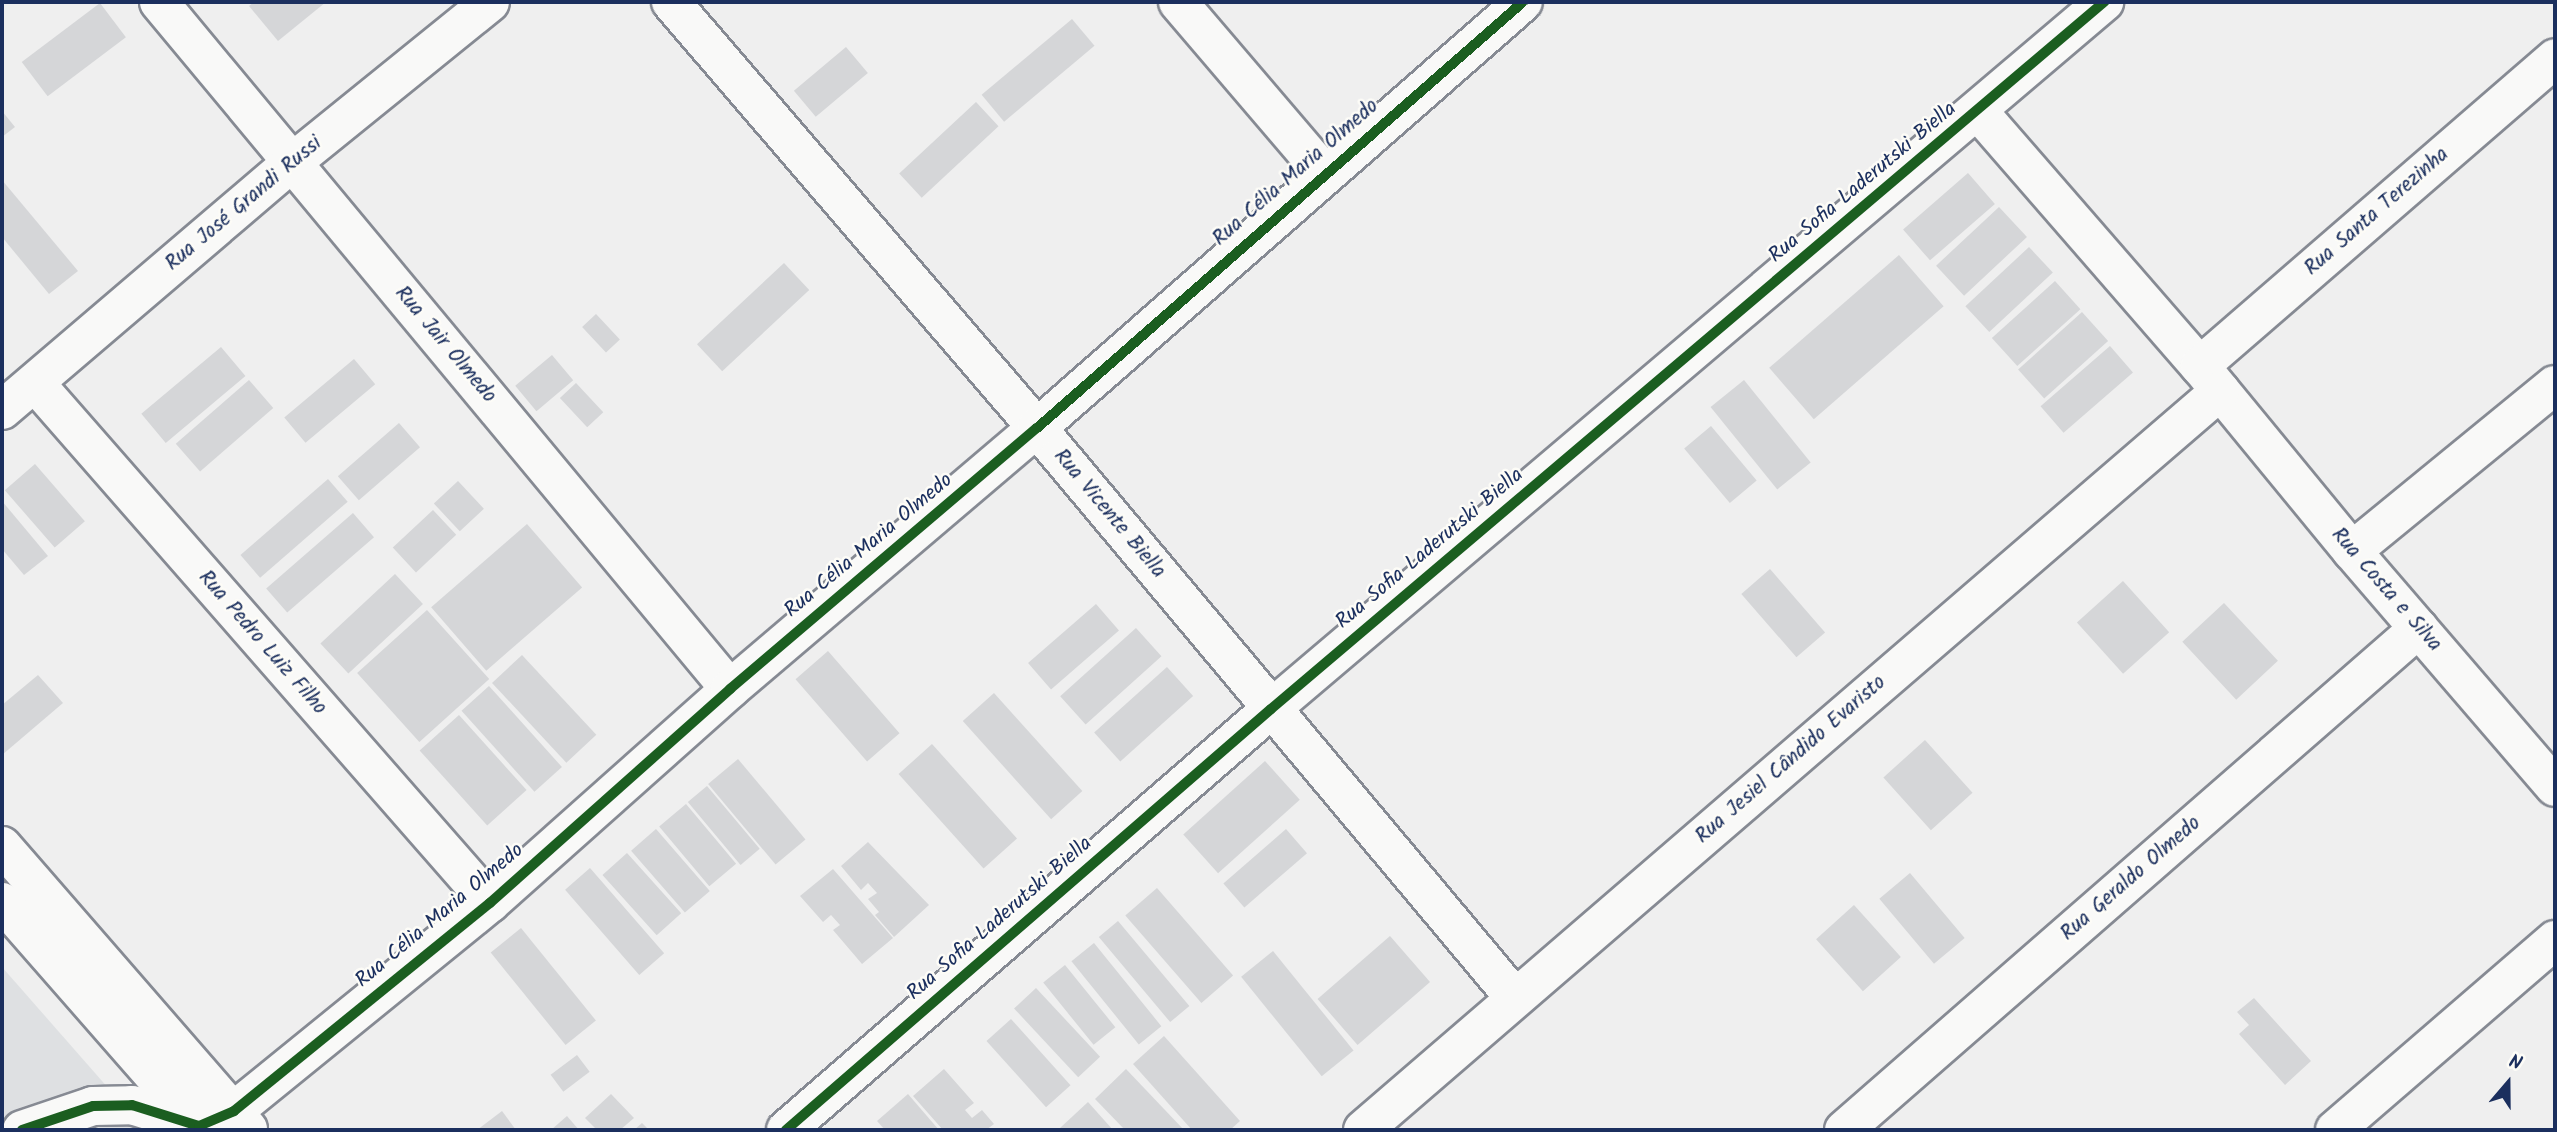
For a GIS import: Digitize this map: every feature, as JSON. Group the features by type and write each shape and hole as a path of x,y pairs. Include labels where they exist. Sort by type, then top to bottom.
{"street":[{"name":"Rua Jair Olmedo","path":"159,2 294,161 730,689"},
{"name":"Rua José Grandi Russi","path":"2,410 294,161 490,2"},
{"name":"Rua Vicente Biella","path":"671,2 1037,428 1515,998"},
{"path":"1178,2 1324,173"},
{"name":"Rua Célia Maria Olmedo","path":"221,1124 490,903 730,689 1037,428 1324,173 1523,2"},
{"name":"Rua Sofia Laderutski Biella","path":"786,1130 1271,709 2104,2"},
{"name":"Rua Santa Terezinha","path":"2210,379 2555,58"},
{"name":"Rua Costa e Silva","path":"1978,111 2210,379 2352,551 2555,787"},
{"name":"Rua Jesiel Cândido Evaristo","path":"1363,1130 2210,379"},
{"name":"Rua Pedro Luiz Filho","path":"35,383 490,903"},
{"path":"2352,551 2555,385"},
{"name":"Rua Geraldo Olmedo","path":"1844,1130 2419,628"},
{"path":"2,846 221,1124"},
{"path":"2,902 221,1124"},
{"path":"2335,1130 2555,940"},
{"path":"22,1130 93,1106 132,1105 221,1124"}],"shaded area":[{"path":"2,967 145,1130 2,1130"}],"building":[{"path":"254,2 326,2 278,41 249,6"},
{"path":"100,3 126,37 48,96 22,62"},
{"path":"1072,19 1094,46 1004,122 982,95"},
{"path":"846,47 868,73 816,117 794,91"},
{"path":"976,102 999,126 922,198 899,174"},
{"path":"2,111 15,127 2,137"},
{"path":"1968,173 1995,204 1930,260 1903,229"},
{"path":"2,180 78,271 49,294 2,237"},
{"path":"1999,207 2027,237 1964,296 1936,266"},
{"path":"2029,247 2053,273 1989,332 1965,306"},
{"path":"1899,255 1944,306 1814,419 1769,368"},
{"path":"784,263 809,290 722,371 697,344"},
{"path":"2055,281 2080,309 2017,366 1992,338"},
{"path":"2082,312 2108,341 2044,399 2018,370"},
{"path":"596,314 620,340 606,353 582,327"},
{"path":"2110,346 2133,372 2064,433 2041,406"},
{"path":"221,347 245,376 166,443 141,414"},
{"path":"552,355 573,380 536,411 515,386"},
{"path":"354,359 375,384 306,443 284,417"},
{"path":"249,380 273,408 200,472 176,444"},
{"path":"1744,380 1811,462 1777,489 1711,407"},
{"path":"576,383 603,412 587,427 560,398"},
{"path":"399,423 420,447 359,500 338,476"},
{"path":"1711,426 1757,480 1730,503 1684,448"},
{"path":"35,464 85,521 55,548 5,490"},
{"path":"328,479 348,502 260,578 240,555"},
{"path":"458,481 484,509 460,531 434,504"},
{"path":"2,501 48,556 24,575 2,549"},
{"path":"433,510 456,535 416,572 393,548"},
{"path":"353,513 374,537 287,613 266,588"},
{"path":"527,524 582,587 486,671 431,607"},
{"path":"1770,569 1825,632 1796,657 1741,594"},
{"path":"395,574 423,604 348,674 320,644"},
{"path":"2123,581 2169,632 2123,674 2077,622"},
{"path":"2224,603 2278,661 2236,700 2182,642"},
{"path":"1096,604 1119,630 1051,689 1028,663"},
{"path":"427,610 489,679 419,742 357,673"},
{"path":"1136,628 1161,656 1086,724 1060,696"},
{"path":"828,651 900,733 867,761 796,679"},
{"path":"522,655 596,735 566,763 492,683"},
{"path":"1167,667 1193,696 1120,762 1094,733"},
{"path":"38,675 63,703 2,755 2,705"},
{"path":"489,686 562,767 534,792 462,711"},
{"path":"994,693 1082,791 1051,819 963,721"},
{"path":"459,715 527,790 487,826 420,750"},
{"path":"1925,740 1973,793 1931,830 1883,777"},
{"path":"932,744 1017,838 984,868 899,774"},
{"path":"738,759 805,839 776,865 708,784"},
{"path":"1265,761 1300,800 1218,873 1183,835"},
{"path":"707,786 760,849 741,865 688,802"},
{"path":"686,804 736,864 709,886 659,826"},
{"path":"656,829 710,891 685,913 631,851"},
{"path":"1286,829 1307,853 1244,908 1223,883"},
{"path":"868,842 929,905 894,937 875,915 879,912 868,899 877,893 868,883 861,890 841,866"},
{"path":"627,853 681,913 657,935 602,875"},
{"path":"590,868 664,953 639,975 565,890"},
{"path":"833,869 893,938 862,964 833,930 840,925 831,915 823,922 800,896"},
{"path":"1910,873 1965,938 1934,964 1879,899"},
{"path":"1157,888 1233,976 1201,1003 1125,916"},
{"path":"1854,905 1901,957 1863,991 1816,939"},
{"path":"1118,921 1189,1006 1170,1022 1099,937"},
{"path":"521,928 596,1020 566,1045 491,953"},
{"path":"1390,936 1430,982 1358,1045 1318,999"},
{"path":"1094,943 1161,1026 1139,1044 1071,961"},
{"path":"1273,951 1354,1050 1322,1076 1241,977"},
{"path":"1065,965 1115,1027 1094,1045 1043,983"},
{"path":"1036,988 1100,1057 1078,1077 1014,1008"},
{"path":"2254,998 2311,1061 2285,1085 2239,1034 2249,1025 2237,1012"},
{"path":"1011,1019 1071,1085 1046,1107 986,1041"},
{"path":"1164,1036 1240,1121 1230,1130 1192,1130 1133,1064"},
{"path":"577,1055 590,1072 563,1092 551,1075"},
{"path":"944,1069 974,1103 965,1110 972,1118 982,1110 994,1124 986,1130 943,1130 913,1096"},
{"path":"1126,1069 1184,1130 1125,1130 1095,1099"},
{"path":"611,1094 634,1118 620,1130 597,1130 585,1118"},
{"path":"908,1094 939,1130 885,1130 877,1121"},
{"path":"1088,1102 1113,1130 1060,1128"},
{"path":"502,1111 516,1130 477,1130"},
{"path":"567,1116 579,1130 551,1130"},
{"path":"642,1123 649,1130 634,1130"}],"cycle path":[{"path":"22,1130 93,1106 132,1105 199,1126 234,1111 490,903 730,689 1037,428 1523,2"},
{"path":"786,1130 1271,709 2104,2"}]}
